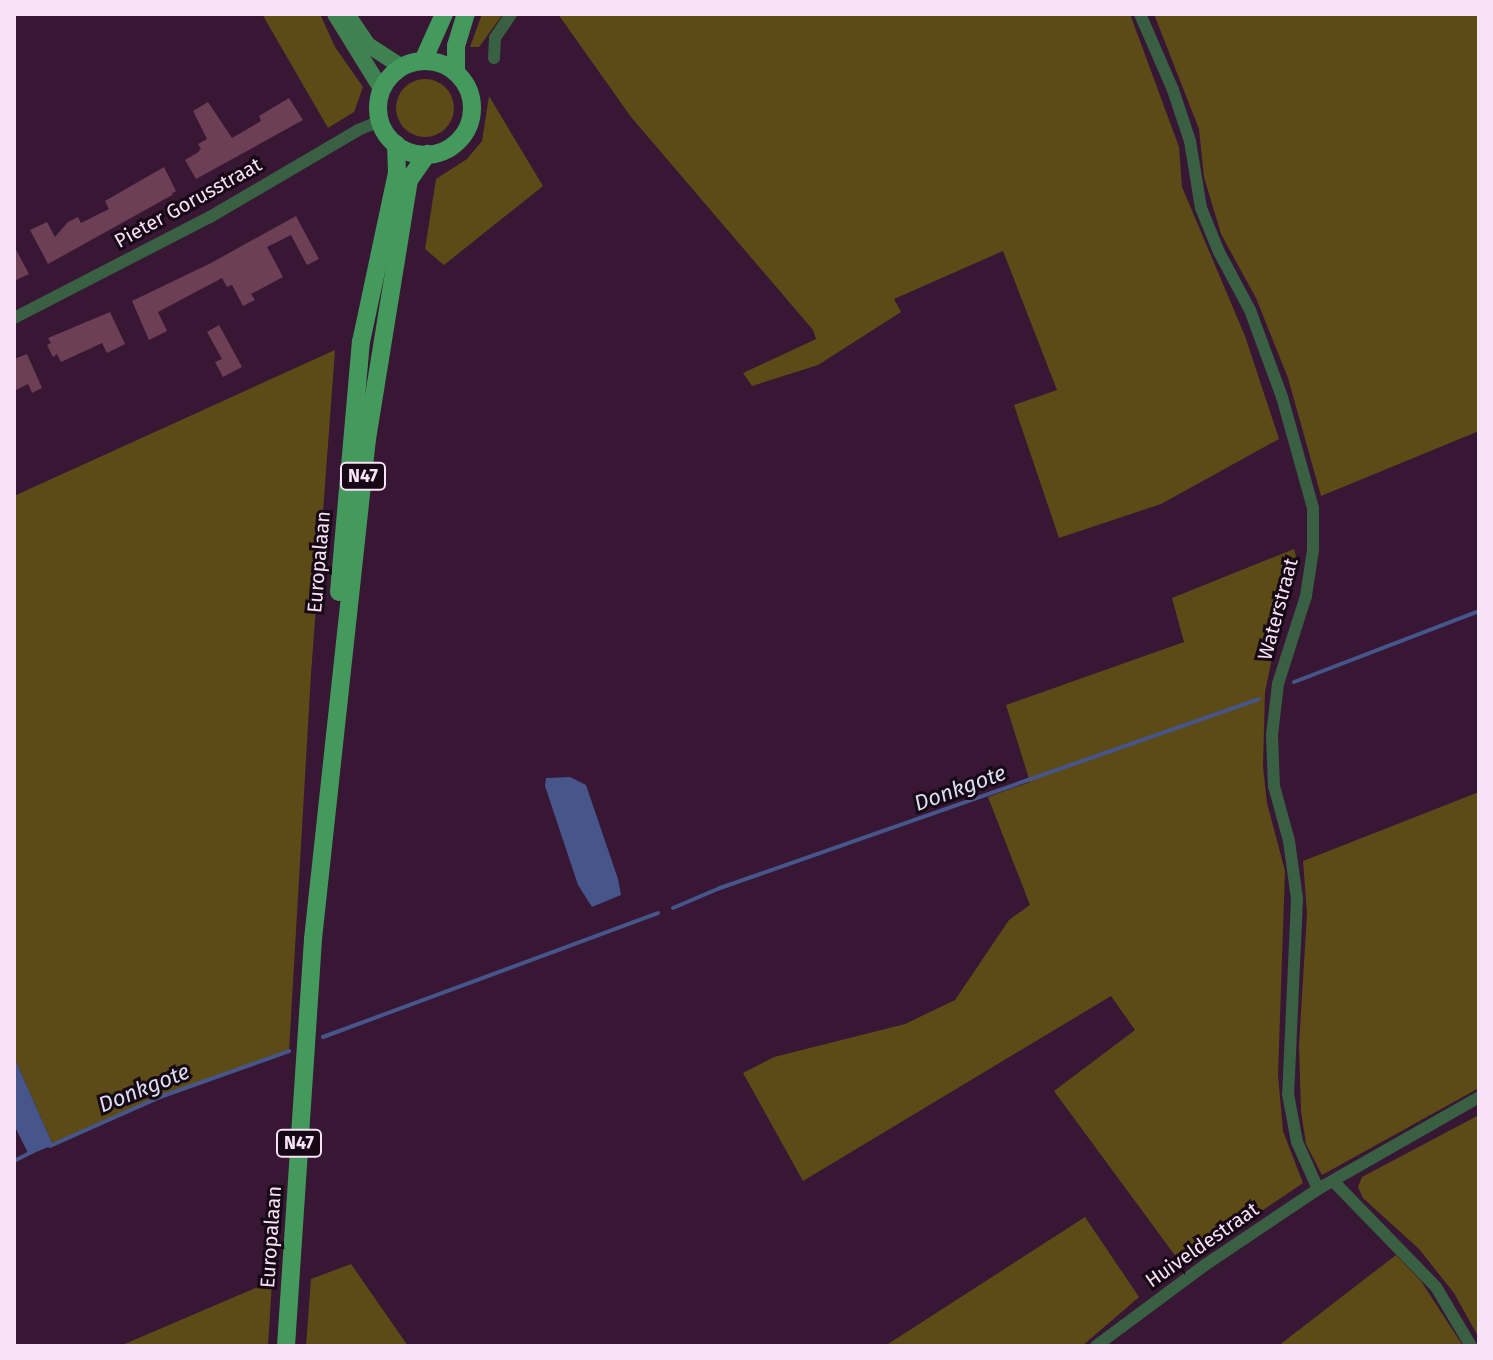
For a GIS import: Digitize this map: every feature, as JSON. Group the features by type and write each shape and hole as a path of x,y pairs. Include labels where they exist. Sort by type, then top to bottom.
{"main road":[{"path":"335,14 382,90 380,121 396,144 427,154 456,143 471,115 466,84 456,72 435,62 423,61 402,67 382,90"},
{"path":"347,14 368,45 402,67"},
{"path":"423,61 444,14"},
{"path":"456,72 456,46 466,14"},
{"name":"Europalaan","path":"313,939 312,905 361,342 397,172 396,144"},
{"name":"Europalaan","path":"286,1346 313,939 367,439 400,254 407,191 417,165 427,154"}],"street":[{"path":"494,58 495,38 511,14"},
{"name":"Waterstraat","path":"1140,14 1186,128 1201,208 1219,252 1250,310 1282,397 1313,508 1313,550 1306,596 1278,684 1272,735 1274,786 1289,841 1297,899 1288,1094 1297,1142 1318,1189"},
{"name":"Pieter Gorusstraat","path":"14,318 210,217 358,130 380,121"},
{"name":"Huiveldestraat","path":"1096,1346 1205,1265 1318,1189 1479,1097"},
{"path":"1333,1181 1436,1287 1471,1346"}],"shaded area":[{"path":"262,14 320,14 335,47 363,87 354,112 328,128"},
{"path":"482,14 503,14 479,47 470,47"},
{"path":"558,14 1130,14 1179,147 1182,187 1245,336 1279,439 1161,504 1059,538 1014,405 1057,390 1003,251 894,299 901,312 818,365 752,386 743,373 816,339 813,330 631,117"},
{"path":"1154,14 1479,14 1479,431 1321,496 1288,378 1256,298 1221,234 1204,177 1199,129"},
{"path":"425,79 446,87 454,108 446,129 425,137 404,129 396,108 404,87"},
{"path":"489,96 543,186 444,265 425,249 436,179 467,159 482,141"},
{"path":"335,350 311,674 289,1051 160,1097 53,1145 14,1057 14,496"},
{"path":"1294,549 1298,564 1279,624 1265,692 1263,767 1267,803 1285,871 1278,1075 1283,1131 1303,1183 1182,1265 1054,1091 1135,1030 1111,996 803,1181 743,1073 774,1057 905,1024 955,1000 1009,920 1030,905 988,797 1030,782 1006,705 1184,642 1172,598"},
{"path":"1479,792 1479,1088 1322,1175 1306,1144 1301,1111 1299,1046 1307,913 1303,861"},
{"path":"1479,1115 1479,1338 1454,1293 1419,1249 1363,1198 1358,1187 1362,1177"},
{"path":"1085,1217 1139,1297 1082,1346 885,1346"},
{"path":"1396,1255 1421,1281 1463,1346 1278,1346"},
{"path":"351,1264 408,1346 306,1346 311,1279"},
{"path":"272,1281 268,1346 120,1346"}],"water":[{"path":"570,777 586,785 621,895 592,907 578,885 545,786 546,778"},
{"path":"14,1057 53,1145 29,1155 14,1125"}],"building":[{"path":"289,98 303,120 196,179 185,160 197,153 201,149 198,144 207,139 193,111 208,102 232,138 261,121 259,116"},
{"path":"164,167 176,191 171,194 174,194 48,264 30,230 47,222 55,237 68,222 78,217 81,223 109,209 105,201"},
{"path":"296,216 319,259 307,265 291,235 267,247 283,277 251,294 255,300 243,306 232,285 227,287 222,278 158,312 167,331 149,340 132,301 211,263"},
{"path":"14,246 29,274 14,281"},
{"path":"110,312 125,344 107,353 102,343 61,362 57,354 53,357 47,345 51,343 48,338"},
{"path":"219,325 242,367 223,377 215,362 222,359 207,332"},
{"path":"27,354 42,388 32,393 28,384 14,391 14,359"}],"waterway":[{"name":"Donkgote","path":"1294,682 1479,611"},
{"name":"Donkgote","path":"673,908 720,888 1259,699"},
{"name":"Donkgote","path":"323,1037 658,913"},
{"name":"Donkgote","path":"50,1146 160,1097 289,1051"},
{"name":"Donkgote","path":"14,1161 34,1151"}]}
